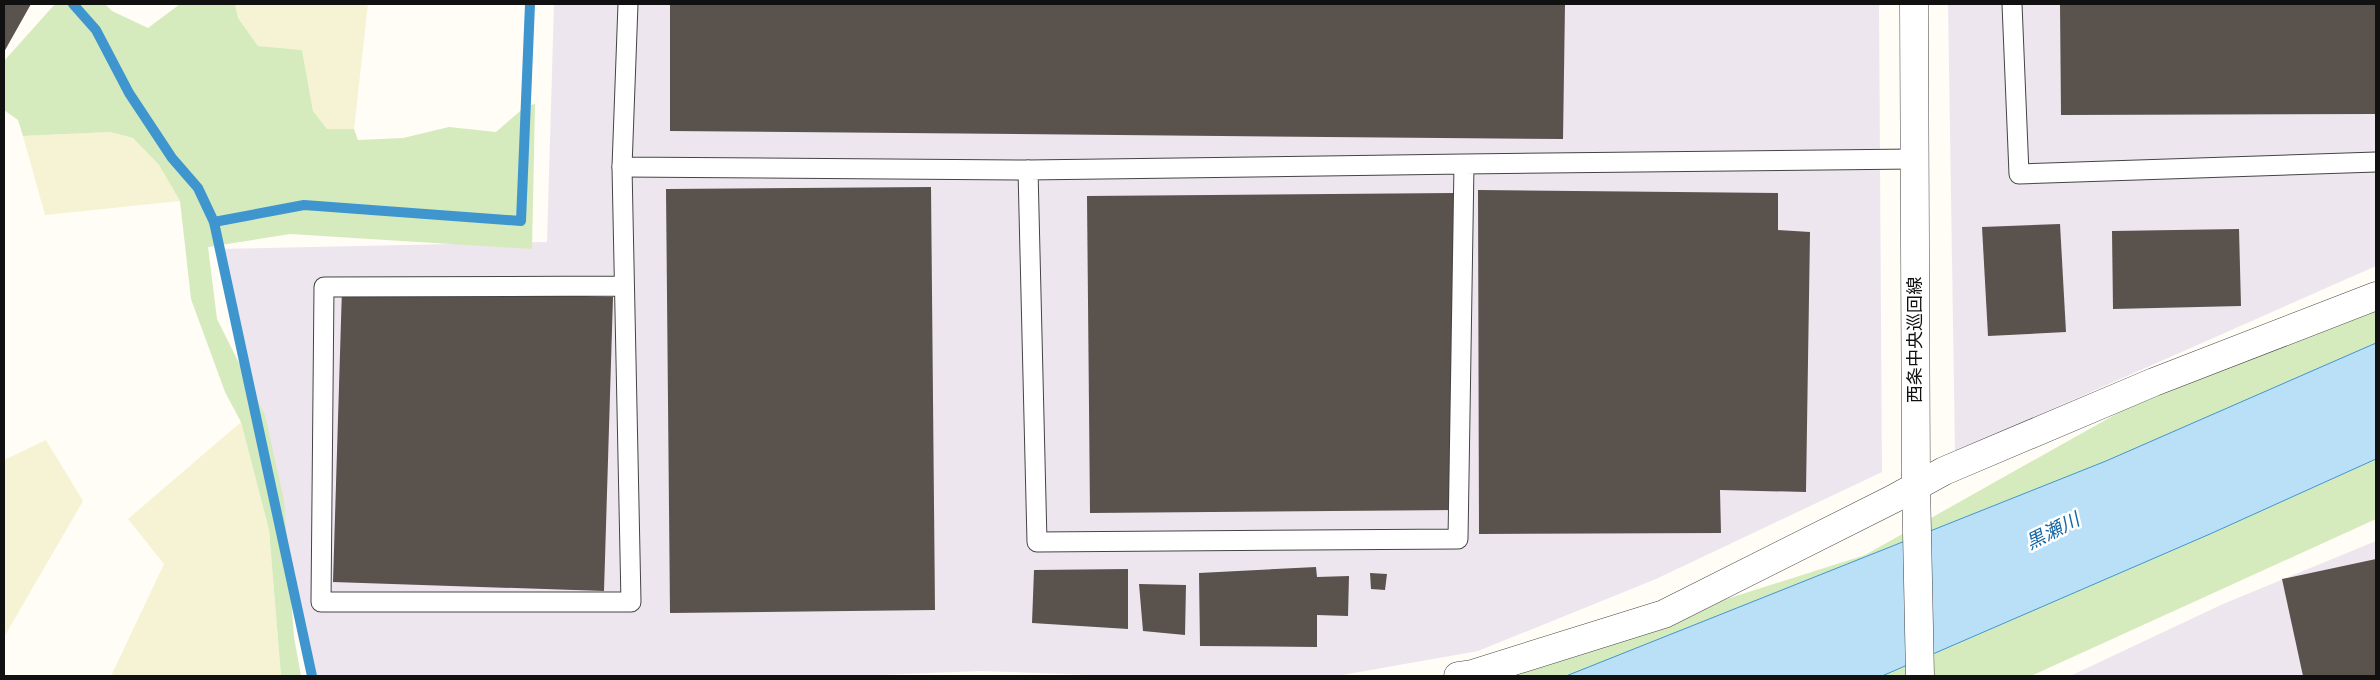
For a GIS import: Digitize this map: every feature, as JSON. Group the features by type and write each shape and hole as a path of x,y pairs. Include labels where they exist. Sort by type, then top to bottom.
{"street":[{"name":"西条中央巡回線","path":"1914,4 1916,484 1920,676"},
{"path":"1458,676 1472,674 1664,614 1893,499 1916,484 2154,382 2376,296"}],"lane":[{"path":"624,286 324,287 320,602 631,602 622,167 628,4"},
{"path":"2012,4 2019,174 2376,162"},
{"path":"622,167 1028,170 1914,159"},
{"path":"1028,170 1037,542 1458,539 1464,164"}],"shaded area":[{"path":"235,4 368,4 354,129 327,129 313,111 302,50 258,46 238,18"},
{"path":"554,4 1879,4 1882,472 1656,579 1478,651 1337,676 1116,676 981,671 855,676 309,676 216,249 547,242"},
{"path":"1948,4 2376,4 2376,266 1955,452"},
{"path":"110,132 133,138 159,165 180,201 45,215 23,136"},
{"path":"241,422 269,530 281,676 111,676 164,564 128,519"},
{"path":"46,440 83,501 4,637 4,460"},
{"path":"2376,541 2376,676 2070,676 2223,604"}],"green space":[{"path":"55,4 105,4 112,11 148,28 180,4 235,4 238,18 258,46 302,50 313,111 327,129 354,129 358,140 403,138 449,127 496,132 526,106 535,104 532,249 290,234 208,247 217,319 265,415 284,500 294,637 301,676 281,676 269,530 241,422 225,392 191,299 180,201 159,165 133,138 110,132 23,136 18,120 4,110 4,61"},
{"path":"2376,296 2376,519 2031,676 1484,676 1865,555 2214,359"}],"water":[{"name":"黒瀬川","path":"2376,343 2376,459 2210,534 1882,676 1566,676 2106,461"}],"building":[{"path":"4,4 31,4 4,52"},
{"path":"670,4 1565,4 1563,139 670,131"},
{"path":"2060,4 2376,4 2376,114 2061,115"},
{"path":"931,187 935,610 670,613 666,189"},
{"path":"1478,190 1778,193 1778,230 1810,232 1806,492 1720,490 1721,533 1479,534"},
{"path":"1454,193 1457,510 1090,513 1087,196"},
{"path":"2060,224 2066,332 1988,336 1982,227"},
{"path":"2239,229 2241,306 2113,309 2112,231"},
{"path":"342,288 613,297 604,591 333,582"},
{"path":"2376,559 2376,676 2303,676 2282,579"},
{"path":"1316,567 1317,577 1349,576 1348,616 1317,615 1317,647 1200,646 1199,573"},
{"path":"1128,569 1128,629 1032,623 1034,570"},
{"path":"1370,573 1387,574 1385,590 1371,589"},
{"path":"1139,584 1186,585 1185,635 1143,631"}],"waterway":[{"path":"73,4 96,30 129,93 172,158 198,188 214,222 312,676"},
{"path":"214,222 304,205 521,221 530,4"}]}
